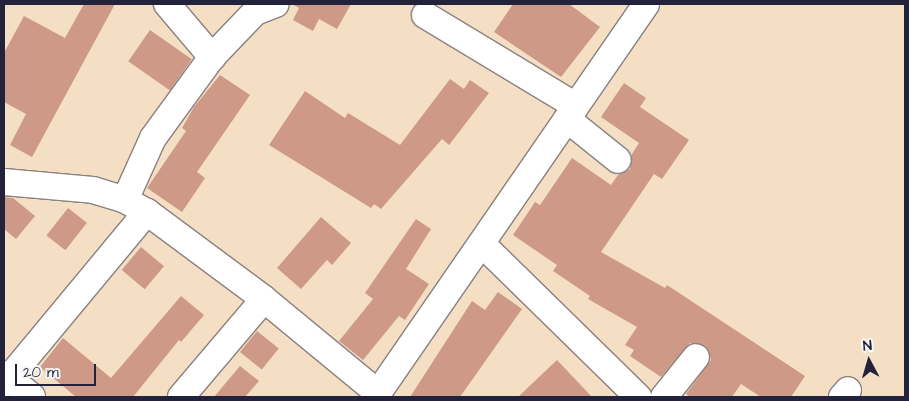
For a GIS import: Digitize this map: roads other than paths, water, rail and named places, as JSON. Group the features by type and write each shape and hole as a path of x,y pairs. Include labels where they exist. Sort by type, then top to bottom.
{"street":[{"path":"167,4 212,57"},
{"path":"125,200 153,138 212,57 255,12 276,4"},
{"path":"4,182 93,190 125,200 147,212 264,299 378,396 646,4"},
{"path":"425,15 572,113 618,160"},
{"path":"32,397 5,379 147,212"},
{"path":"482,244 638,397"},
{"path":"181,397 264,299"},
{"path":"664,397 696,356"}]}
